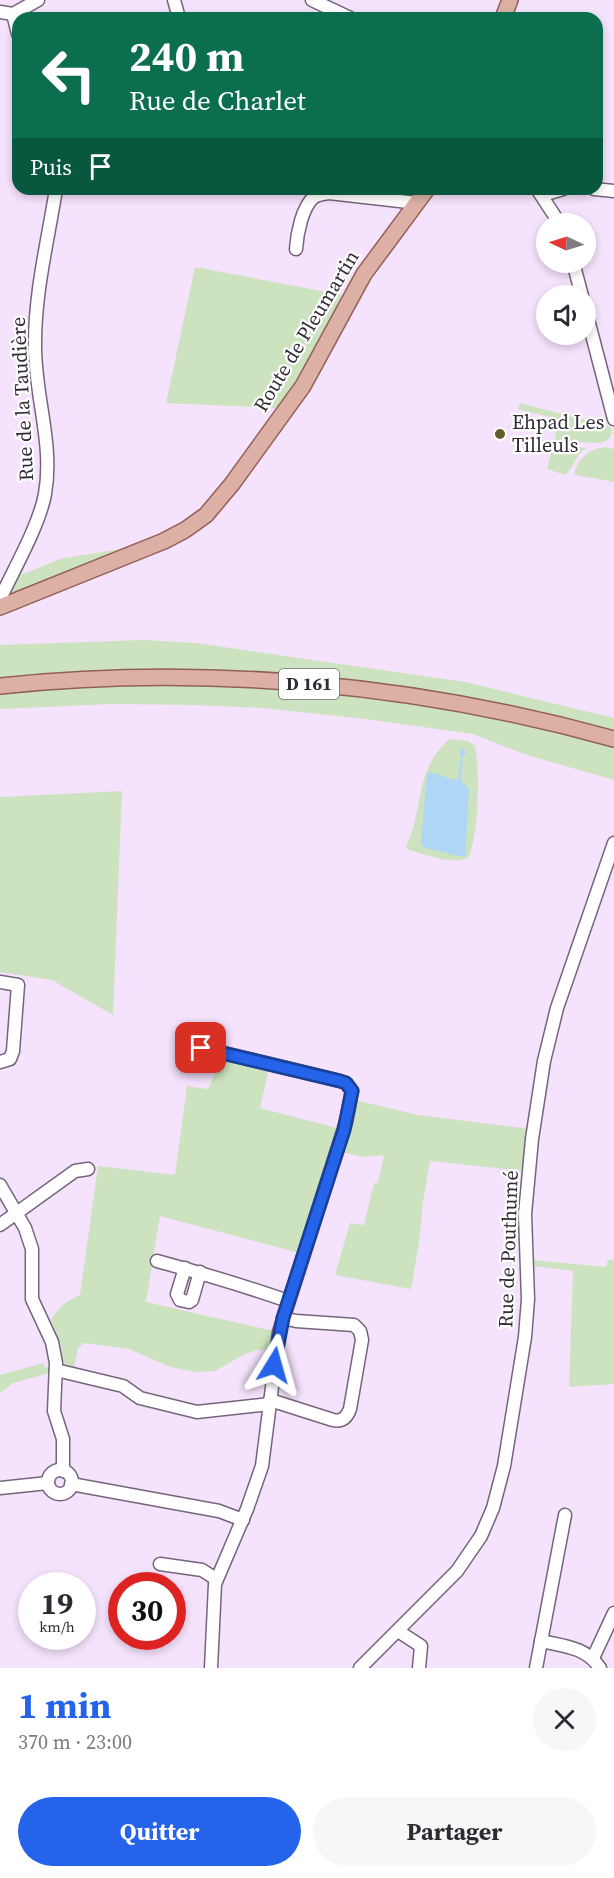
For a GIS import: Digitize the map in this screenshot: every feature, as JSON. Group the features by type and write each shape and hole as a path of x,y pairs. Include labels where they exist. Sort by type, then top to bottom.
{"main road":[{"name":"Route de Pleumartin","path":"0,607 164,541 206,515 232,484 303,386 364,274 423,195"},
{"name":"D 161","path":"0,686 56,681 160,678 244,679 312,684 393,693 454,703 535,719 614,739"}],"street":[{"path":"6,13 38,0"},
{"path":"312,0 337,12"},
{"name":"Rue de la Taudière","path":"0,599 39,514 46,483 46,443 35,345 41,268 55,195"},
{"path":"296,249 306,209 317,195"},
{"path":"346,195 417,203"},
{"path":"542,195 553,213"},
{"path":"595,345 613,412"},
{"name":"Rue de Pouthumé","path":"360,1668 446,1584 481,1536 496,1497 504,1466 525,1337 528,1299 525,1214 532,1139 544,1061 557,1008 614,843"},
{"path":"0,982 18,985 13,1051 10,1059 0,1062"},
{"path":"191,1050 201,1048 340,1081 351,1088 352,1099 283,1318 276,1347 263,1460 243,1520 216,1579 213,1594 211,1668"},
{"path":"0,1225 75,1171 88,1169"},
{"path":"0,1185 16,1213 33,1253 32,1299 52,1342 56,1370 54,1411 63,1439 63,1471"},
{"path":"157,1261 200,1272 288,1301"},
{"path":"185,1268 177,1298 189,1302 192,1300 200,1272"},
{"path":"56,1370 123,1386 143,1399 197,1412 270,1402 333,1420 344,1418 350,1408 362,1340 360,1331 354,1325 283,1318"},
{"path":"63,1471 69,1476 71,1484 67,1491 58,1494 51,1490 48,1483 52,1473 63,1471"},
{"path":"0,1488 48,1483"},
{"path":"71,1484 219,1511 243,1520"},
{"path":"536,1668 565,1515"},
{"path":"160,1564 202,1570 216,1579"},
{"path":"541,1641 575,1648 597,1663 614,1613"},
{"path":"398,1631 422,1647 419,1668"}],"green space":[{"path":"195,267 342,295 312,357 281,408 166,403"},
{"path":"520,403 608,426 612,434 600,443 554,441 559,419 518,409"},
{"path":"553,445 586,448 579,454 565,475 547,469"},
{"path":"605,447 614,449 614,482 574,473 585,455"},
{"path":"30,546 21,575 60,559 132,547 8,597"},
{"path":"144,640 196,643 465,682 614,718 614,732 486,701 363,683 81,673 0,679 0,645"},
{"path":"128,684 247,687 327,693 466,712 614,746 614,780 527,755 473,734 365,719 263,708 194,705 112,704 0,709 0,693"},
{"path":"450,739 468,741 475,746 478,771 478,804 472,848 468,858 461,860 431,857 406,847 412,833 421,790 430,763"},
{"path":"122,791 113,1015 52,980 0,972 0,797"},
{"path":"224,1053 270,1064 260,1108 344,1130 303,1254 160,1216 146,1302 274,1331 272,1349 257,1350 243,1355 215,1371 197,1372 170,1367 129,1349 84,1343 78,1348 74,1368 68,1367 63,1362 61,1346 51,1320 63,1305 80,1295 98,1166 175,1175 187,1086 208,1089"},
{"path":"355,1100 418,1115 529,1129 524,1171 430,1161 411,1289 335,1275 350,1223 364,1225 374,1183 378,1183 384,1155 365,1157 341,1152"},
{"path":"614,1259 614,1384 569,1387 573,1271 533,1266 532,1260 606,1267 608,1260"},
{"path":"43,1363 45,1368 49,1366 50,1373 13,1383 0,1393 0,1375"}],"water":[{"path":"462,748 467,752 463,756 461,781 469,789 465,856 457,856 423,847 421,842 427,775 430,772 458,781 461,756 459,752"}],"place":[{"name":"Ehpad Les Tilleuls","path":"500,434"}],"route":[{"path":"201,1048 340,1081 350,1086 352,1091 344,1130 279,1332 274,1365"}]}
